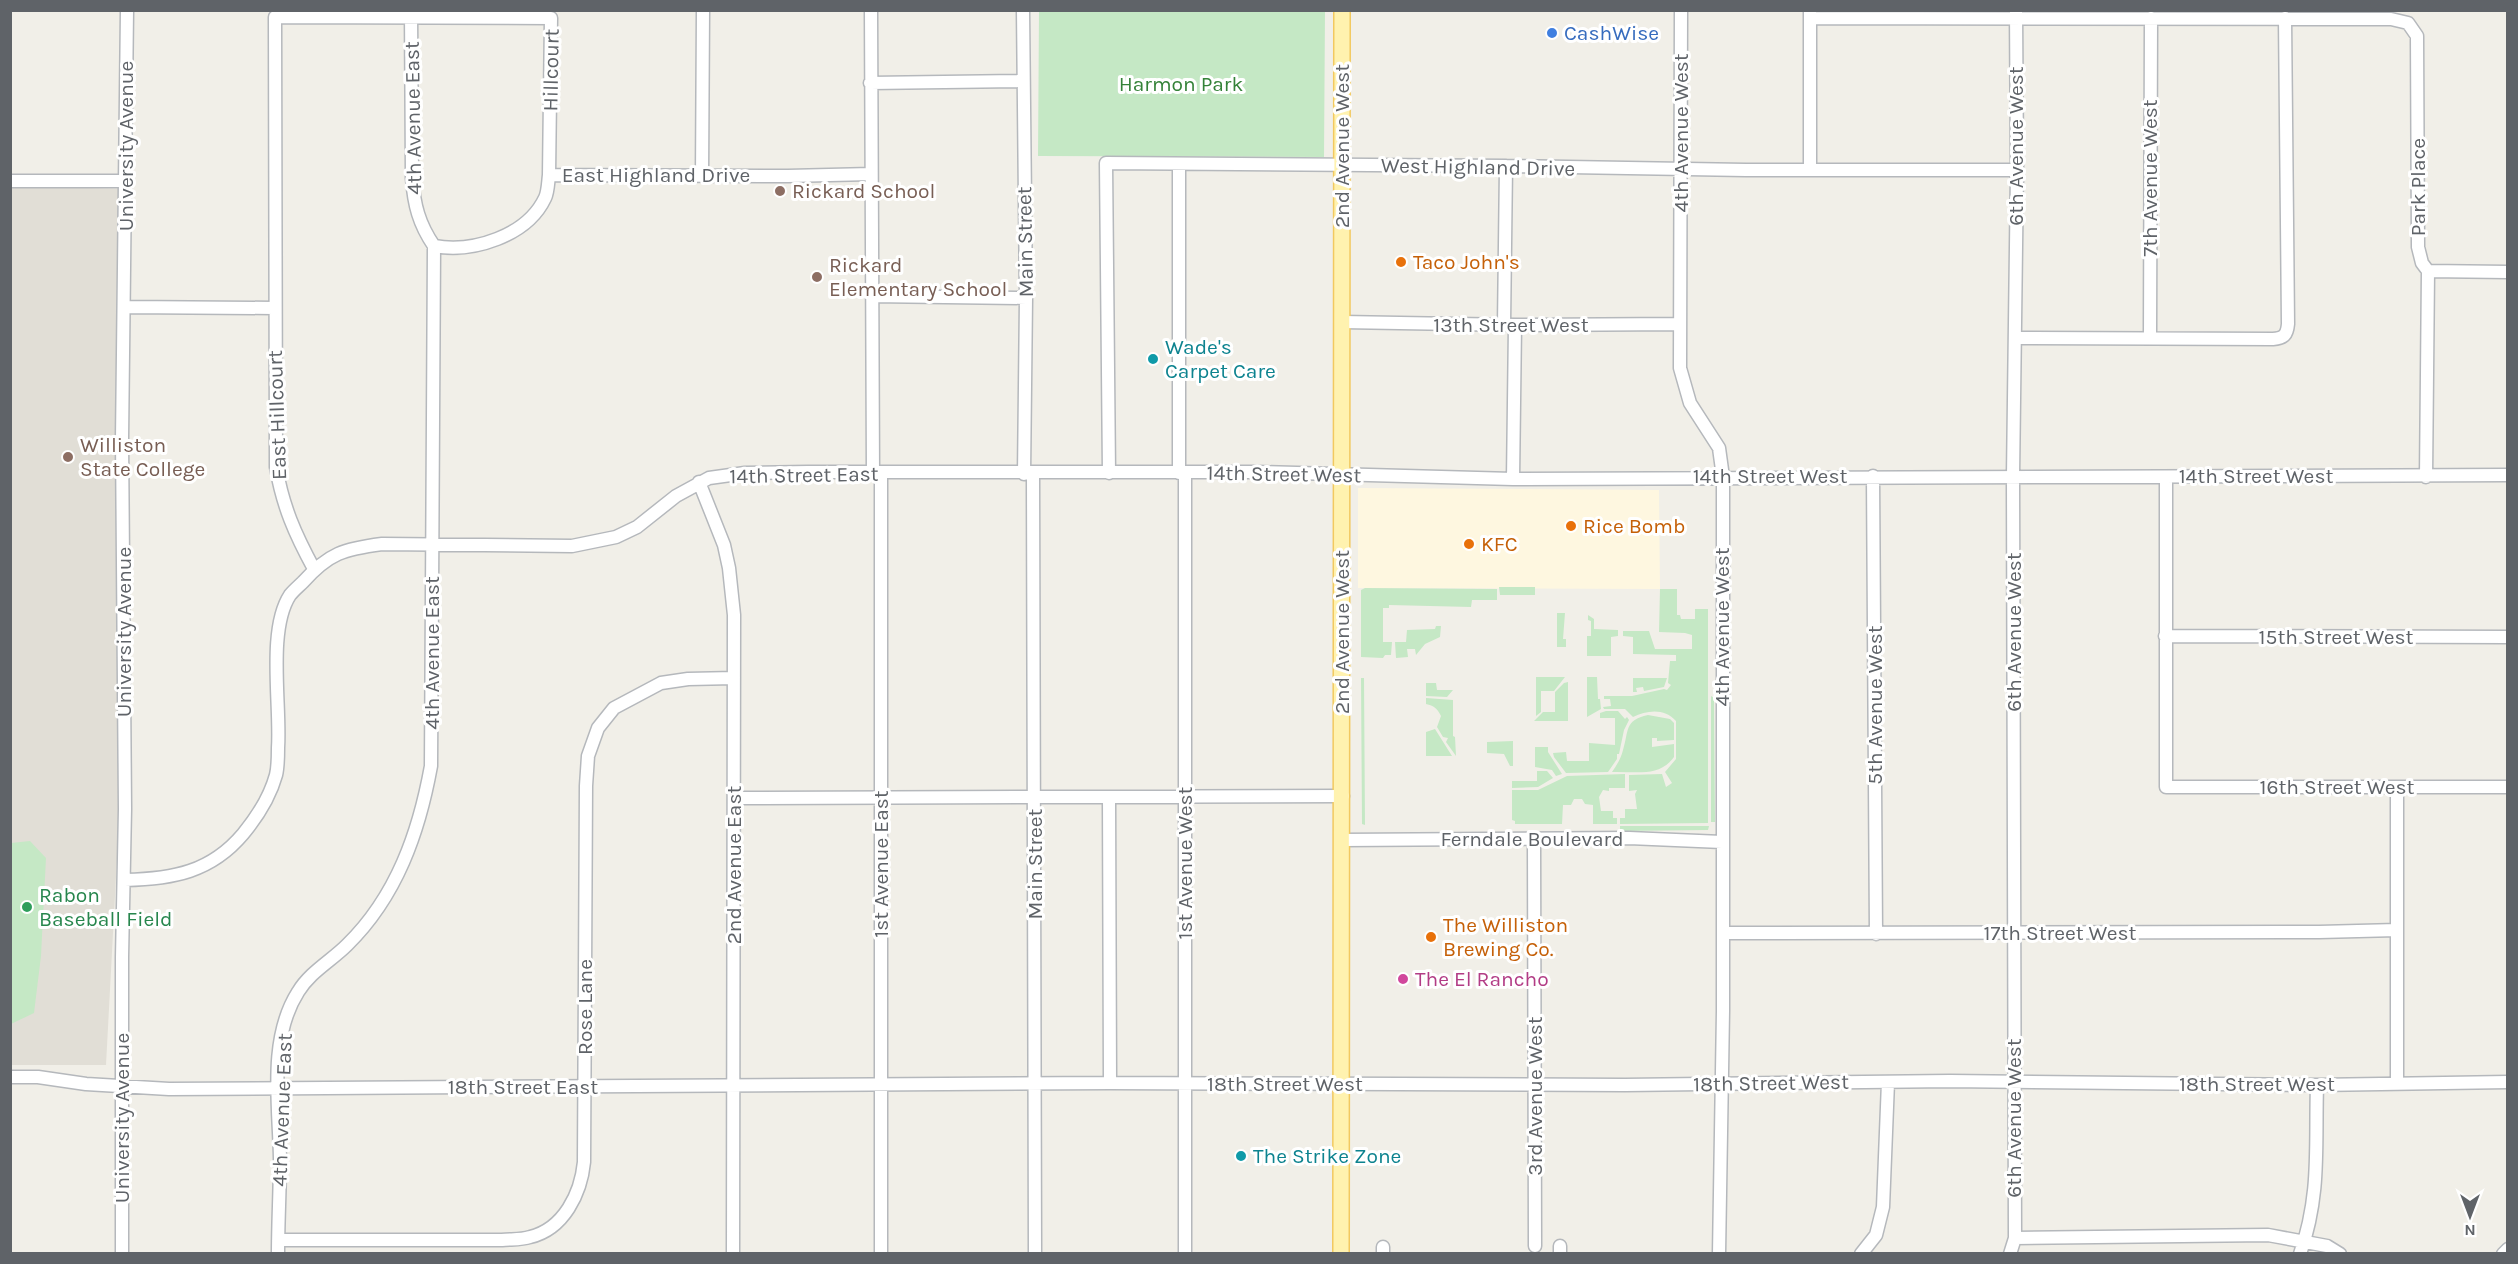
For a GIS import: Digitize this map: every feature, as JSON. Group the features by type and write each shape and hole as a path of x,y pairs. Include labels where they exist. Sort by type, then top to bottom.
{"main road":[{"name":"2nd Avenue West","path":"1341,1254 1342,10"}],"street":[{"name":"University Avenue","path":"122,1254 122,957 125,880 122,439 127,10"},
{"path":"702,176 703,10"},
{"name":"1st Avenue East","path":"871,10 872,296 877,474 881,798 881,1254"},
{"name":"Main Street","path":"1023,10 1028,474 1035,797 1035,1254"},
{"name":"4th Avenue West","path":"1681,10 1680,368 1690,403 1719,448 1723,477 1723,933 1719,1254"},
{"name":"Hillcourt","path":"275,17 411,14 551,18 549,175 546,196 534,216 512,233 480,244 447,248 434,246"},
{"name":"4th Avenue East","path":"278,1254 279,1060 284,1024 298,992 319,968 347,945 377,910 403,865 422,813 431,766 434,246 422,227 414,203 411,167 411,14"},
{"path":"1810,171 1810,14 2285,18 2287,330 2281,338 2015,338"},
{"name":"6th Avenue West","path":"2010,1254 2015,1238 2013,476 2017,170 2016,14"},
{"name":"East Hillcourt","path":"275,17 276,467 281,497 292,528 314,569"},
{"name":"7th Avenue West","path":"2150,337 2151,18"},
{"name":"Park Place","path":"2285,18 2391,19 2408,23 2417,36 2418,247 2422,262 2428,271"},
{"path":"870,83 1023,81"},
{"name":"West Highland Drive","path":"1109,473 1106,164 1506,166 1810,171 2017,170"},
{"name":"1st Avenue West","path":"1179,165 1185,797 1185,1254"},
{"path":"1506,166 1513,479"},
{"name":"East Highland Drive","path":"549,175 871,174"},
{"path":"10,182 125,181"},
{"path":"2426,477 2428,271 2508,272"},
{"path":"872,296 1026,298"},
{"path":"125,307 274,308"},
{"name":"13th Street West","path":"1342,322 1509,325 1680,324"},
{"name":"14th Street East","path":"314,569 325,559 352,548 382,544 572,546 616,537 637,527 676,496 699,482 709,478 746,473 1028,474"},
{"name":"14th Street West","path":"1028,474 1342,474 1513,479 2508,475"},
{"name":"5th Avenue West","path":"1874,476 1876,934"},
{"path":"2165,636 2166,477"},
{"name":"2nd Avenue East","path":"699,482 724,545 734,615 733,1254"},
{"path":"125,880 159,879 202,868 233,845 259,814 276,774 279,740 278,636 281,616 290,596 314,569"},
{"name":"15th Street West","path":"2165,636 2508,637"},
{"name":"16th Street West","path":"2165,636 2166,787 2508,787"},
{"name":"Rose Lane","path":"278,1240 502,1240 532,1237 558,1222 574,1200 583,1180 585,786 588,756 598,728 614,708 661,683 688,679 734,678"},
{"path":"2397,787 2397,1084"},
{"path":"735,798 1343,796"},
{"path":"1109,797 1110,1083"},
{"name":"Ferndale Boulevard","path":"1342,840 1629,838 1722,842"},
{"name":"3rd Avenue West","path":"1534,839 1535,1246"},
{"name":"17th Street West","path":"1723,933 2015,934 2397,930"},
{"name":"18th Street East","path":"10,1077 38,1077 86,1084 169,1089 1035,1084"},
{"path":"1861,1254 1876,1235 1883,1207 1888,1082"},
{"name":"18th Street West","path":"1035,1084 1535,1085 2014,1082 2316,1085 2508,1082"},
{"path":"2302,1248 2314,1206 2316,1183 2316,1085"},
{"path":"2015,1238 2268,1235 2302,1248 2326,1246 2340,1254"},
{"path":"2503,1254 2508,1249"}],"shaded area":[{"name":"Williston State College","path":"11,186 125,189 124,726 106,1065 11,1065"},
{"path":"1358,488 1659,490 1660,589 1358,588"}],"green space":[{"name":"Harmon Park","path":"1039,11 1325,11 1324,157 1038,156"},
{"path":"1499,587 1535,587 1535,595 1500,595"},
{"path":"1365,588 1497,589 1497,600 1472,600 1471,607 1389,605 1389,608 1383,608 1383,642 1392,642 1391,655 1385,655 1383,658 1361,657 1361,590"},
{"path":"1660,589 1677,589 1677,615 1680,615 1681,619 1695,619 1695,609 1708,609 1708,823 1620,824 1620,818 1625,818 1625,809 1637,809 1635,794 1637,790 1629,791 1629,775 1662,774 1666,787 1672,783 1665,772 1676,759 1676,721 1661,712 1644,713 1633,717 1625,709 1604,709 1603,707 1611,706 1610,699 1604,699 1604,696 1632,696 1667,690 1671,685 1668,683 1670,661 1676,661 1676,655 1633,654 1633,637 1623,636 1623,631 1649,631 1655,649 1692,649 1692,635 1659,632"},
{"path":"1557,613 1565,613 1563,639 1566,639 1566,647 1557,647"},
{"path":"1588,615 1594,619 1594,629 1618,630 1618,636 1611,637 1611,656 1587,656 1587,636 1591,636 1591,621 1588,620"},
{"path":"1436,626 1441,626 1440,637 1425,644 1416,655 1415,649 1407,649 1408,657 1396,658 1395,642 1406,642 1407,630 1435,629"},
{"path":"1536,677 1565,677 1554,691 1541,691 1541,712 1536,716"},
{"path":"1587,677 1597,677 1601,709 1587,717"},
{"path":"1361,678 1364,678 1365,825 1362,824"},
{"path":"1633,678 1667,678 1664,687 1644,691 1643,687 1636,688 1637,692 1633,692"},
{"path":"1568,682 1568,721 1534,721 1543,712 1555,712 1555,692"},
{"path":"1426,683 1436,683 1437,690 1453,690 1447,697 1426,696"},
{"path":"1711,696 1714,698 1715,822 1711,822"},
{"path":"1426,698 1453,700 1453,736 1455,737 1456,756 1446,742 1448,738 1443,737 1437,727 1441,716 1435,708 1426,704"},
{"path":"1618,711 1629,720 1624,730 1617,759 1608,772 1566,773 1553,753 1566,752 1567,761 1589,761 1589,743 1615,745 1615,718 1600,718 1600,713"},
{"path":"1648,715 1670,719 1674,723 1674,740 1657,741 1657,738 1652,738 1652,747 1674,744 1674,757 1668,764 1654,771 1612,772 1621,756 1631,723"},
{"path":"1435,729 1452,756 1426,756 1426,732"},
{"path":"1513,741 1513,766 1510,766 1504,754 1487,753 1487,742"},
{"path":"1535,747 1548,747 1548,752 1562,774 1556,776 1552,770 1535,767"},
{"path":"1537,771 1547,771 1553,778 1538,787 1512,788 1512,781 1537,781"},
{"path":"1625,774 1625,788 1603,790 1599,797 1601,811 1613,811 1613,818 1617,818 1617,824 1593,824 1593,805 1585,804 1582,799 1574,799 1571,805 1563,805 1562,824 1515,824 1512,820 1512,790 1538,790 1567,776"},
{"path":"1620,826 1709,826 1708,830 1620,831"},
{"name":"Rabon Baseball Field","path":"30,841 46,858 41,956 34,1013 11,1024 11,843"}],"place":[{"name":"CashWise","path":"1552,33"},
{"name":"Rickard School","path":"780,191"},
{"name":"Taco John's","path":"1401,262"},
{"name":"Rickard Elementary School","path":"817,277"},
{"name":"Wade's Carpet Care","path":"1153,359"},
{"name":"Williston State College","path":"68,457"},
{"name":"Rice Bomb","path":"1571,526"},
{"name":"KFC","path":"1469,544"},
{"name":"Rabon Baseball Field","path":"27,907"},
{"name":"The Williston Brewing Co.","path":"1431,937"},
{"name":"The El Rancho","path":"1403,979"},
{"name":"The Strike Zone","path":"1241,1156"}]}
